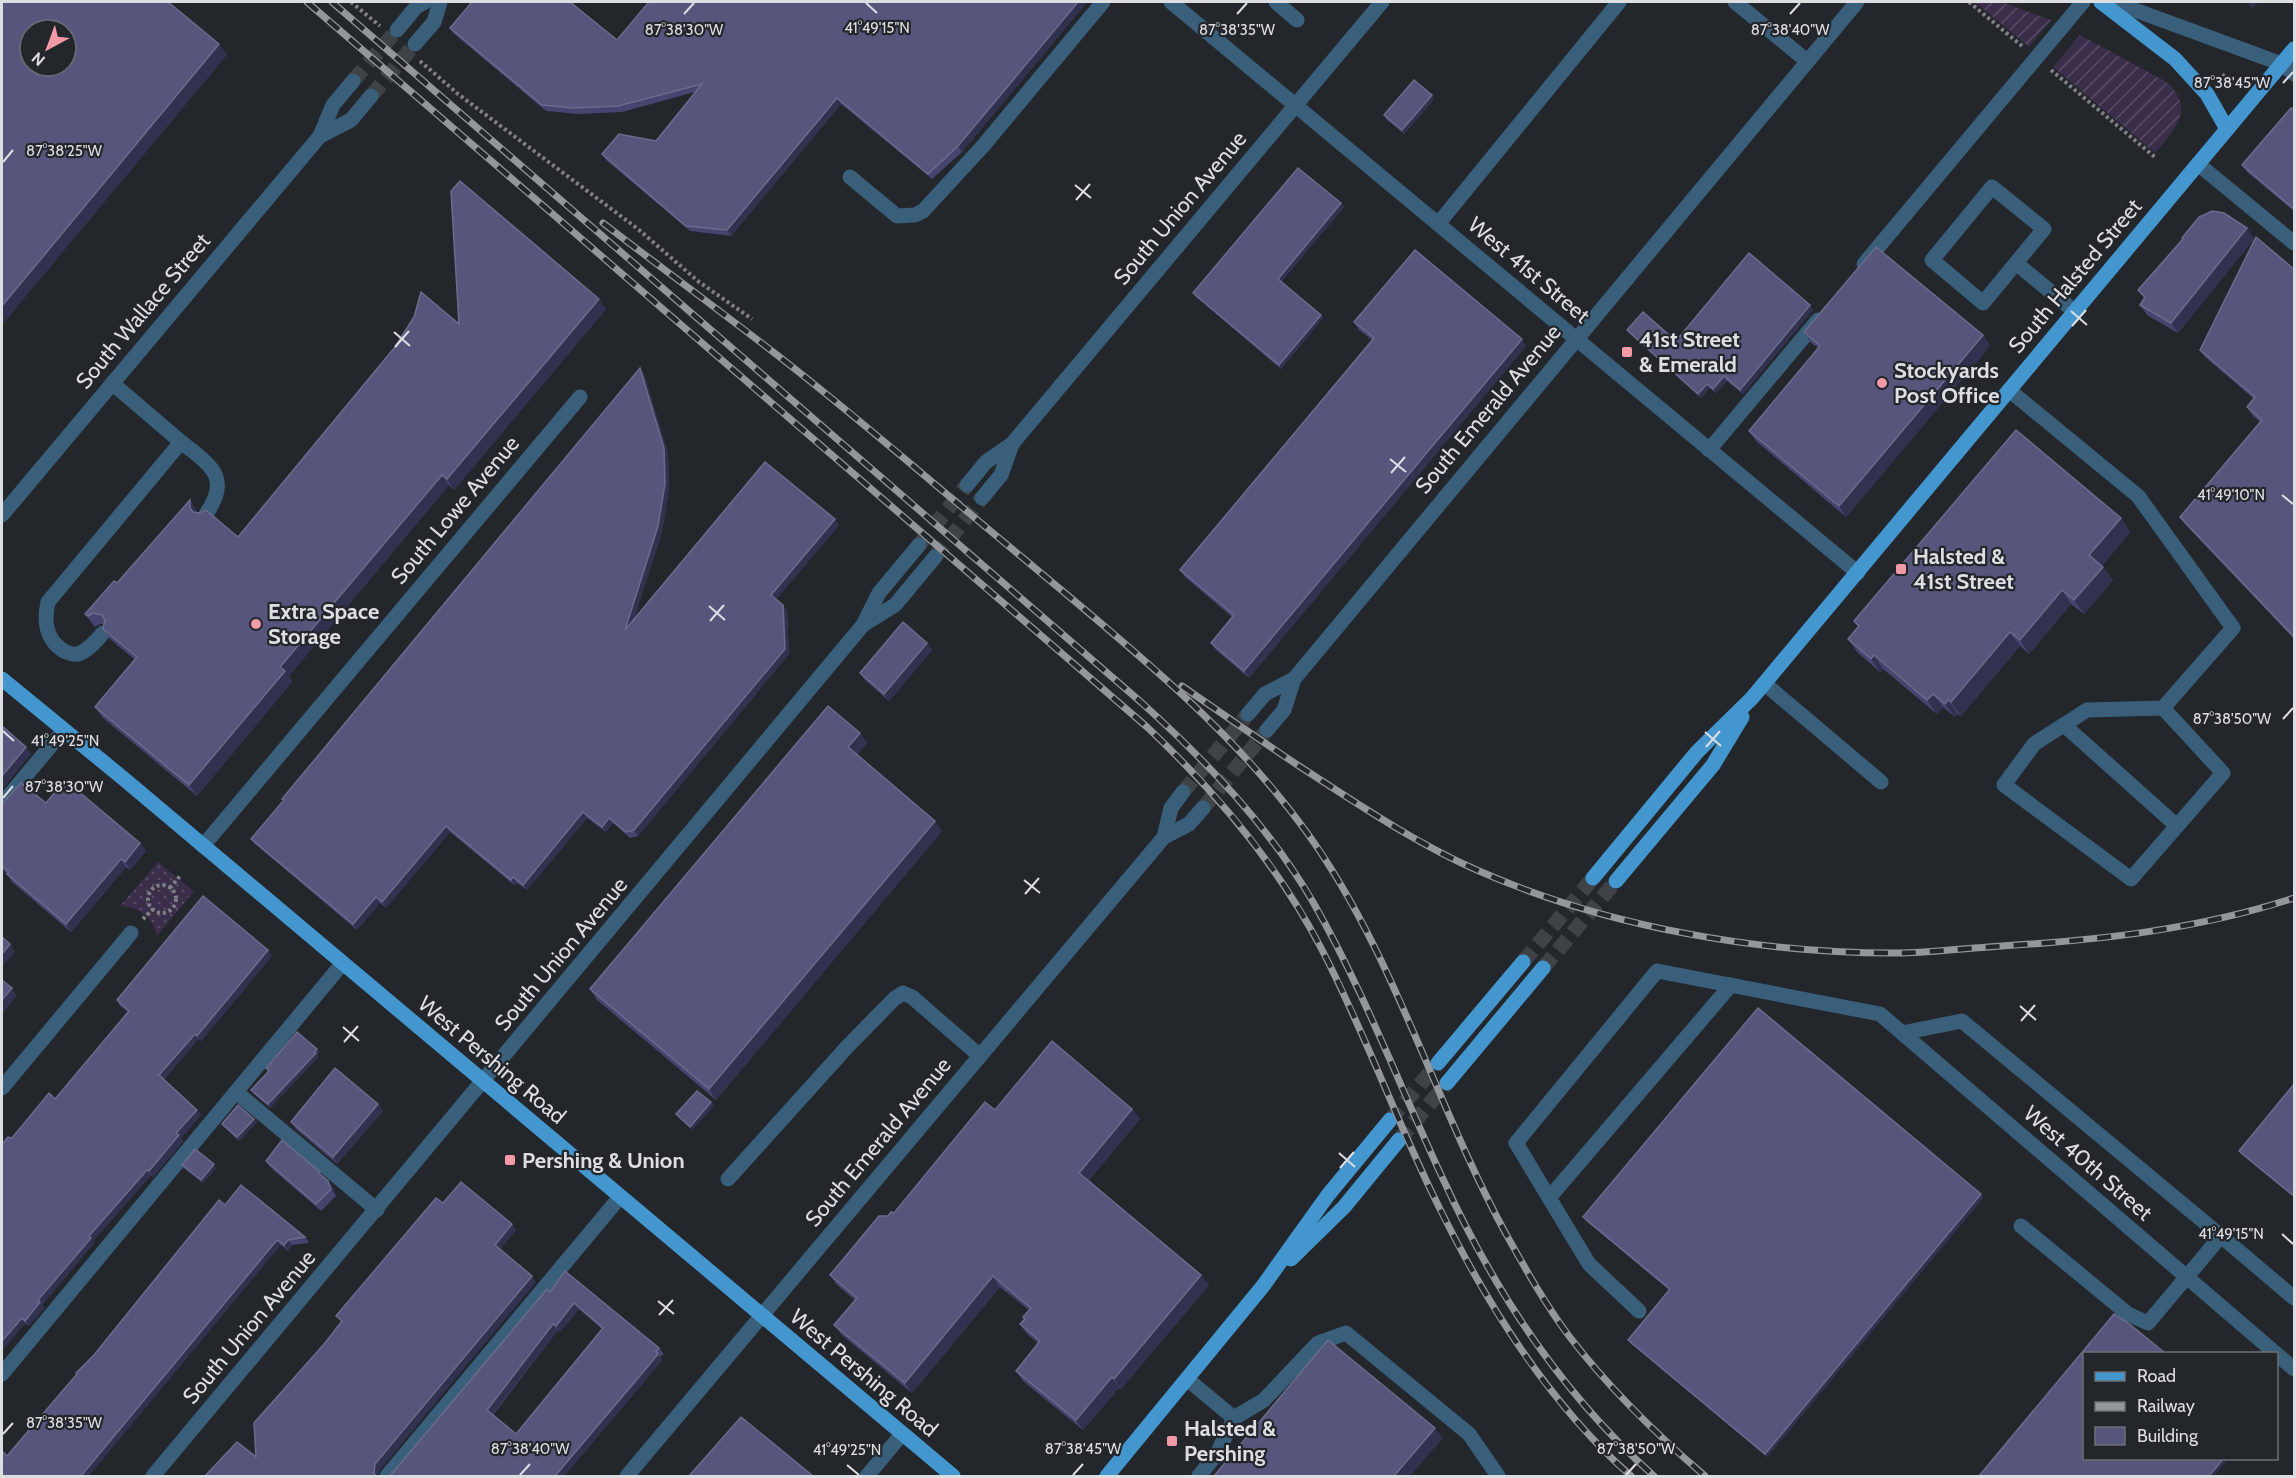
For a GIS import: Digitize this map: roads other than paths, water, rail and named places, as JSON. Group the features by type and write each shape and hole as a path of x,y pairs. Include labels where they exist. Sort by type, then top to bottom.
{"main road":[{"path":"2101,2 2175,59 2207,94 2227,129"},
{"name":"South Halsted Street","path":"1593,878 1697,753 1765,684 2295,49"},
{"name":"West Pershing Road","path":"2,679 952,1476"},
{"name":"South Halsted Street","path":"1616,880 1713,765 1752,698"},
{"path":"1438,1063 1523,962"},
{"path":"1447,1083 1543,968"},
{"path":"1107,1476 1263,1286 1328,1195 1390,1120"},
{"path":"1263,1286 1344,1207 1399,1140"}],"street":[{"path":"397,30 416,7 425,2"},
{"path":"415,44 434,22 440,2"},
{"path":"850,177 897,216 923,211 983,146 1103,2"},
{"name":"West 41st Street","path":"1172,2 1858,573"},
{"path":"1275,2 1297,20"},
{"name":"South Union Avenue","path":"967,485 986,462 1012,444 1382,2"},
{"path":"1438,224 1618,2"},
{"path":"1736,2 1807,61"},
{"name":"South Emerald Avenue","path":"1267,730 1284,710 1294,679 1575,338 1857,2"},
{"path":"1856,274 2083,2"},
{"path":"2113,2 2282,63 2295,74"},
{"name":"South Wallace Street","path":"2,515 320,136 333,105 353,81"},
{"name":"South Wallace Street","path":"320,136 351,120 371,96"},
{"path":"2198,164 2295,243"},
{"path":"1992,187 2044,230 2016,263 1983,303 1932,260 1992,187"},
{"path":"2016,263 2074,311"},
{"path":"1709,450 1826,310"},
{"path":"112,383 207,463 216,477 219,488 216,500 206,514"},
{"path":"2009,390 2138,496 2233,628 2163,708 2087,710 2034,744 2004,785 2131,879 2223,773 2163,708"},
{"name":"South Lowe Avenue","path":"203,846 580,397"},
{"path":"104,633 85,651 75,655 64,651 49,637 45,624 48,602 181,442"},
{"name":"South Union Avenue","path":"982,498 1001,475 1012,444"},
{"name":"South Union Avenue","path":"153,1476 377,1210 862,625 879,592 919,545"},
{"name":"South Union Avenue","path":"862,625 895,605 935,558"},
{"name":"South Emerald Avenue","path":"1248,714 1265,694 1294,679"},
{"path":"1765,684 1881,782"},
{"path":"2064,724 2176,826"},
{"path":"2,804 64,730"},
{"name":"South Emerald Avenue","path":"1164,837 1171,808 1184,792"},
{"name":"South Emerald Avenue","path":"627,1476 1164,837 1189,824 1203,808"},
{"path":"2,1088 131,933"},
{"path":"2,1374 342,964"},
{"path":"1550,1198 1731,985 1657,971 1516,1143 1589,1264 1639,1311"},
{"name":"West 40th Street","path":"1731,985 1880,1014 2276,1352"},
{"path":"728,1179 847,1047 894,999 903,993 912,997 980,1056"},
{"path":"1902,1033 1962,1021 2295,1298"},
{"path":"236,1092 377,1210"},
{"path":"387,1476 620,1197"},
{"path":"2022,1226 2128,1314 2148,1323 2221,1236"},
{"path":"1199,1476 1218,1452 1234,1418 1264,1400 1318,1343 1346,1334 1469,1434 1498,1476"},
{"name":"West 40th Street","path":"2278,1354 2295,1368"},
{"path":"1187,1379 1234,1418"},
{"path":"867,1476 902,1434"}],"tunnel":[{"path":"353,81 397,30"},
{"path":"371,96 415,44"},
{"path":"919,545 967,485"},
{"path":"935,557 982,498"},
{"path":"1183,792 1248,714"},
{"path":"1203,808 1267,730"},
{"path":"1523,962 1593,878"},
{"path":"1543,968 1616,881"},
{"path":"1390,1120 1438,1063"},
{"path":"1399,1140 1447,1083"}],"railway":[{"path":"307,2 1147,727 1197,776 1264,857 1303,915 1351,1010 1438,1205 1498,1315 1521,1350 1573,1417 1631,1476"},
{"path":"332,2 1142,703 1190,748 1235,796 1276,847 1313,902 1365,1004 1463,1221 1508,1301 1560,1376 1589,1411 1654,1476"},
{"path":"603,223 816,386 1136,653 1208,720 1275,791 1305,830 1336,877 1364,926 1412,1028 1480,1184 1544,1299 1569,1336 1616,1392 1705,1476"},
{"path":"1182,686 1365,809 1455,860 1528,891 1579,908 1686,933 1794,948 1902,953 2076,940 2150,931 2223,918 2294,898"}],"place":[{"name":"41st Street & Emerald","path":"1627,352"},
{"name":"Stockyards Post Office","path":"1882,383"},
{"name":"Halsted & 41st Street","path":"1901,569"},
{"name":"Extra Space Storage","path":"256,624"},
{"name":"Pershing & Union","path":"510,1160"},
{"name":"Halsted & Pershing","path":"1172,1441"}]}
